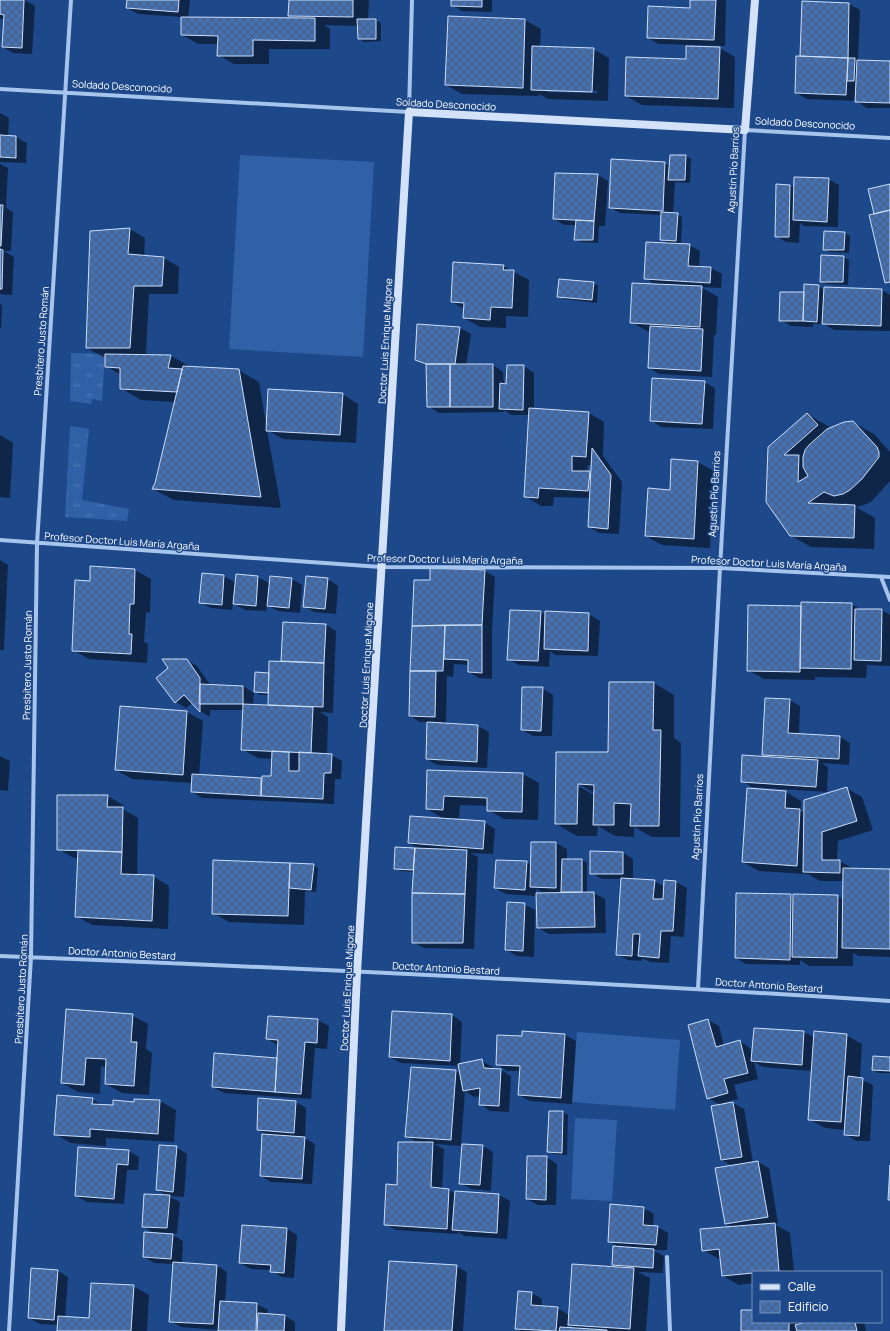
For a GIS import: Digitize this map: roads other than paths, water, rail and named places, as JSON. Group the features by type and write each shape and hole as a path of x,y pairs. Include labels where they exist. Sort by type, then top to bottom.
{"street":[{"name":"Presbítero Justo Román","path":"9,1331 31,957 37,544 71,0"},
{"name":"Doctor Luis Enrique Migone","path":"341,1331 357,972 408,112 412,0"},
{"name":"Agustín Pío Barrios","path":"698,989 745,130 755,0"},
{"name":"Soldado Desconocido","path":"0,89 890,138"},
{"name":"Profesor Doctor Luis María Argaña","path":"0,540 37,544 382,567 720,568 890,577"},
{"path":"881,577 890,600"},
{"name":"Doctor Antonio Bestard","path":"0,956 698,989 890,1001"},
{"path":"667,1257 670,1331"}]}
